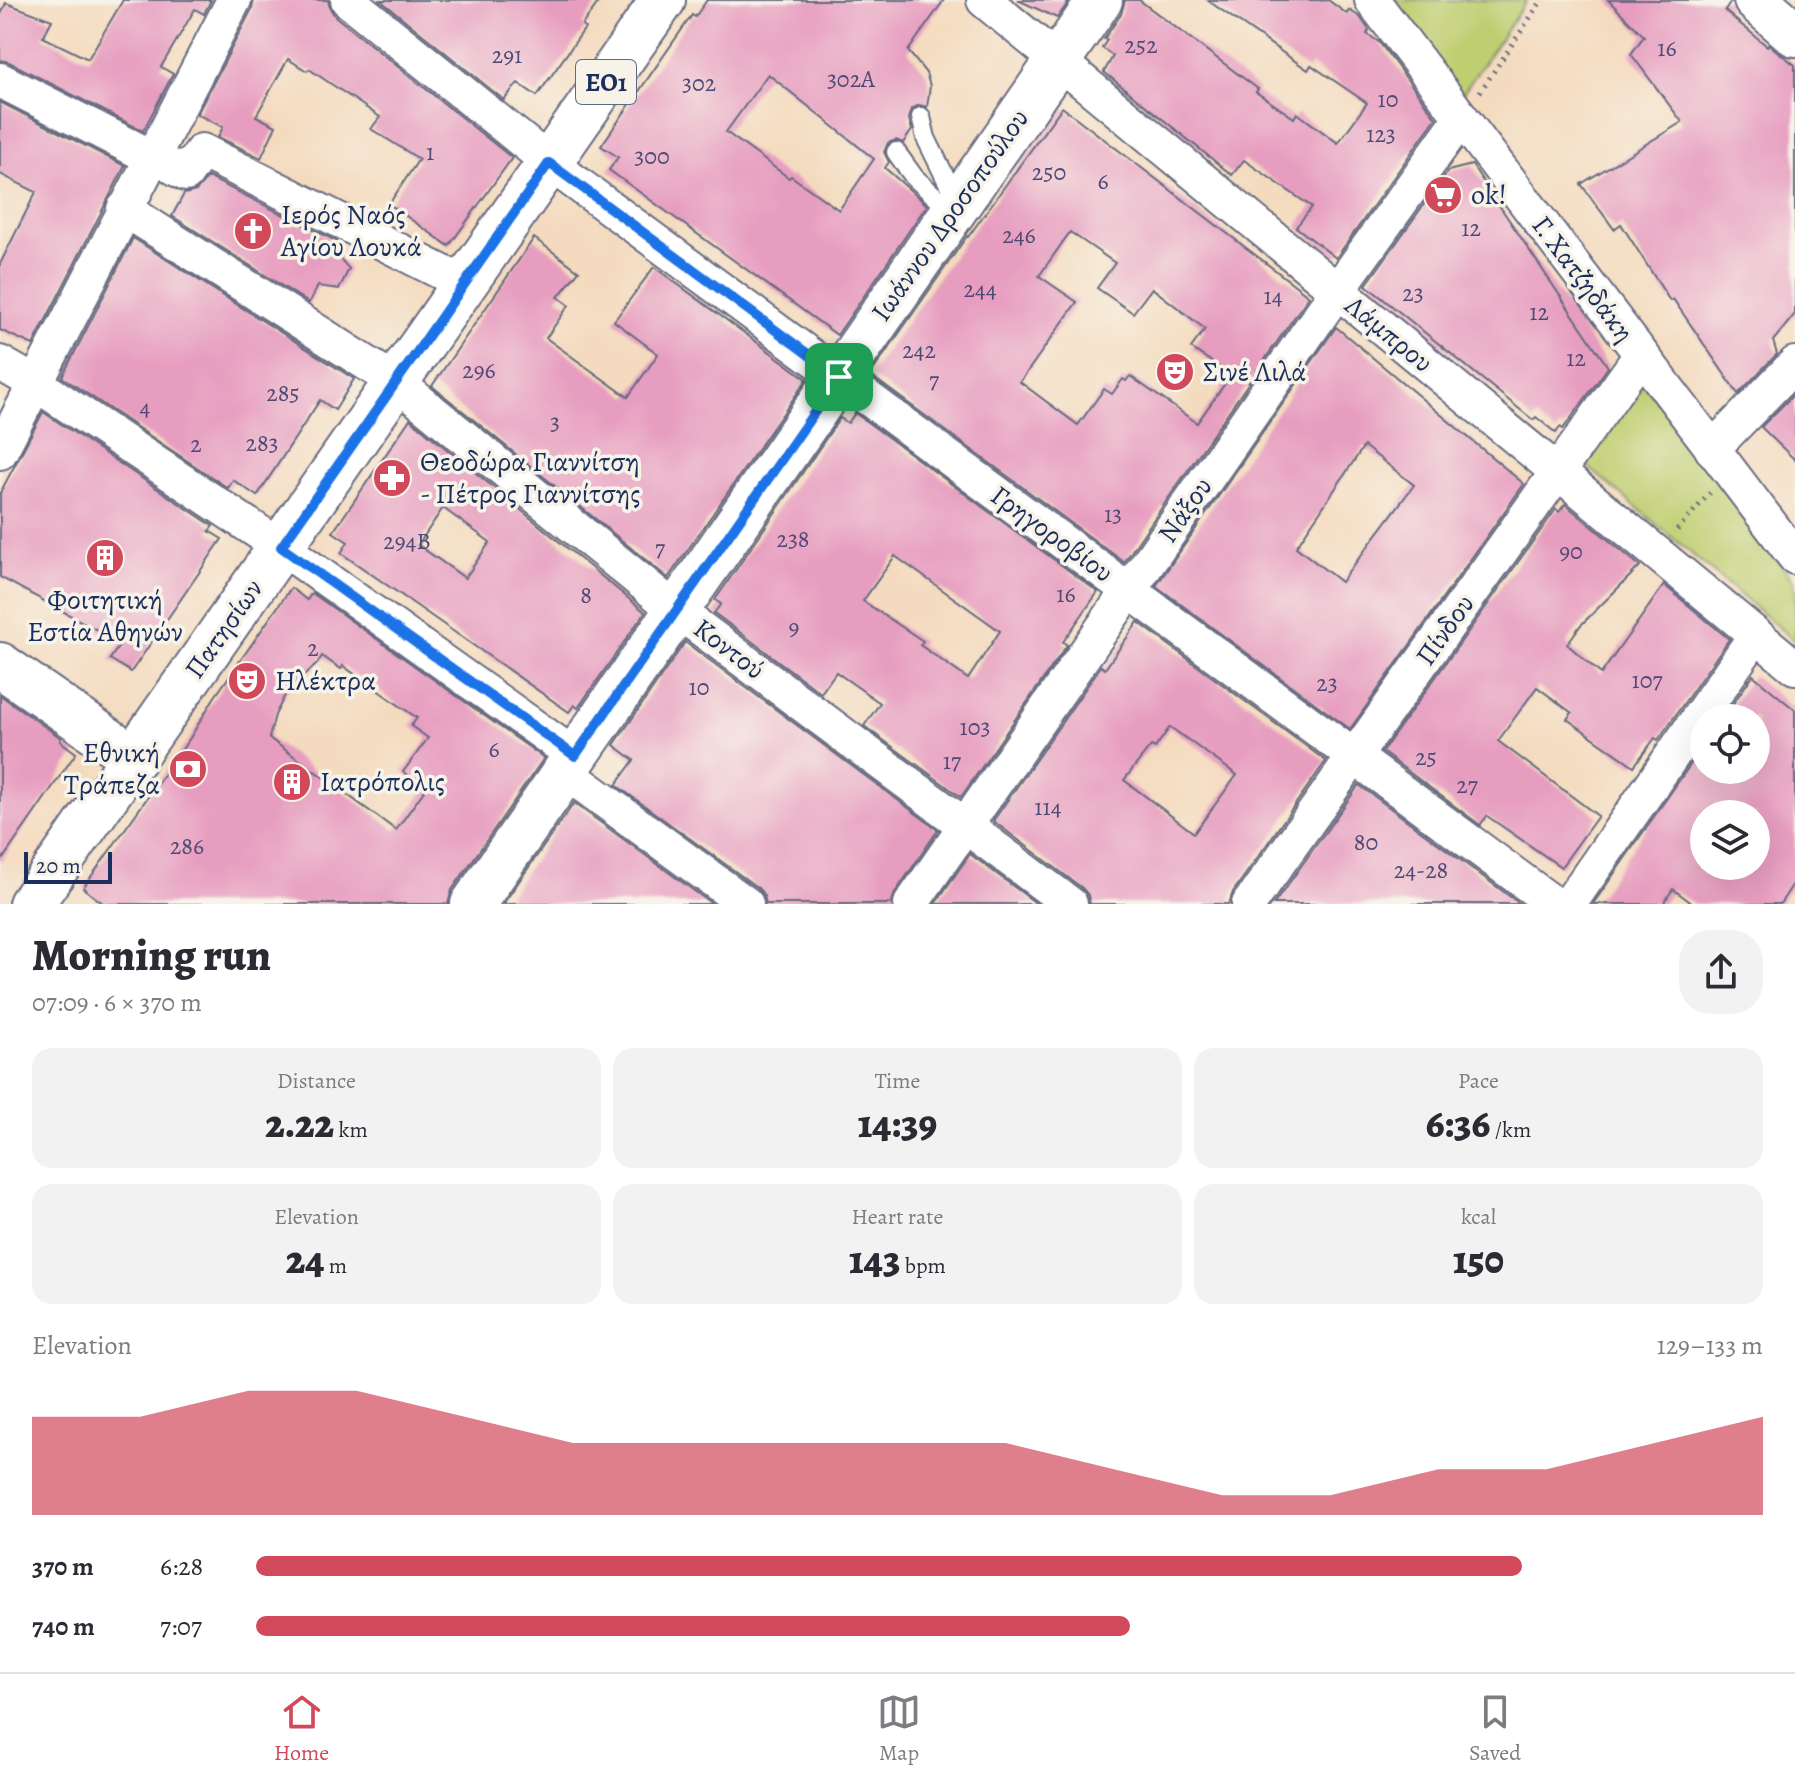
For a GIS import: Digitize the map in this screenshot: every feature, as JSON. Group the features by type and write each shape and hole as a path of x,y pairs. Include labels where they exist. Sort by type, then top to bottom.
{"street":[{"path":"3,440 124,209 162,162 234,0"},
{"name":"Γρηγοροβίου","path":"348,0 549,163 1554,904"},
{"name":"Πατησίων","path":"43,900 134,758 663,0"},
{"name":"Λάμπρου","path":"984,0 1795,667"},
{"name":"Ιωάννου Δροσοπούλου","path":"473,904 1100,0"},
{"name":"Γ. Χατζηδάκη","path":"1372,0 1795,557"},
{"path":"1756,0 1795,34"},
{"path":"0,80 186,174 202,151 465,284"},
{"name":"Νάξου","path":"911,904 1337,291 1461,118"},
{"name":"Κοντού","path":"124,209 396,382 676,610 1070,904"},
{"name":"Πίνδου","path":"1249,904 1641,355"},
{"path":"0,363 35,383 281,547 570,764 746,904"},
{"path":"1721,460 1795,364"},
{"path":"1569,904 1756,635"},
{"path":"0,665 134,758"}],"lane":[{"path":"921,117 926,138 955,208"},
{"path":"896,152 914,177 955,208"}],"path":[{"path":"1461,118 1542,0"},
{"path":"1656,554 1721,460"}],"green space":[{"path":"1388,0 1527,0 1461,96"},
{"path":"1641,379 1795,583 1795,641 1586,465"}],"building":[{"path":"123,0 211,0 204,14 195,9 161,67 173,74 143,131 0,60 0,16 6,3 52,20 43,37 88,59"},
{"path":"254,0 328,0 335,16 512,158 449,246 389,204 419,159 371,129 380,117 309,69 307,71 288,59 256,116 276,126 261,158 218,137 223,127 197,114"},
{"path":"380,0 600,0 582,25 585,28 537,96 518,83 504,100"},
{"path":"707,0 944,0 908,51 926,73 930,86 927,107 919,105 912,109 909,119 912,130 903,143 896,140 888,143 884,152 889,162 885,168 927,205 837,335 609,170 618,157 601,146 692,15 695,17","holes":["768,74 874,159 839,210 726,132"]},
{"path":"1018,0 1070,0 1057,18"},
{"path":"1125,0 1139,0 1258,89 1256,92 1294,118 1297,113 1338,143 1367,103 1311,65 1308,70 1207,0 1328,0 1347,14 1349,10 1360,17 1369,30 1367,34 1379,42 1436,118 1336,258 1296,227 1312,207 1244,160 1232,175 1104,72 1113,56 1102,48 1107,40 1104,39 1121,14"},
{"path":"1608,0 1732,0 1725,11 1795,65 1795,314 1773,341 1777,354 1738,394 1673,299 1670,301 1621,224 1614,229 1581,184 1682,122 1631,54 1644,36"},
{"path":"0,102 125,166 33,345 0,330 0,264 36,192 0,174"},
{"path":"1062,107 1309,296 1124,562 870,375","holes":["1070,232 1115,263 1097,288 1133,313 1152,288 1205,329 1191,348 1231,375 1197,423 1130,376 1126,381 1123,379 1112,394 1104,389 1078,425 1020,382 1077,302 1039,276"]},
{"path":"1472,165 1608,367 1563,429 1560,427 1556,433 1536,417 1533,420 1366,285 1448,171"},
{"name":"Ιερός Ναός Αγίου Λουκά","path":"208,177 340,243 335,253 349,269 339,289 318,286 309,303 172,216 184,194 196,191"},
{"path":"133,238 354,379 335,410 320,400 257,496 233,480 228,488 62,377"},
{"path":"534,238 579,271 558,297 569,305 546,338 628,397 658,354 614,321 654,267 807,379 668,578 432,386"},
{"path":"1336,327 1524,484 1350,729 1156,586","holes":["1364,446 1414,485 1341,582 1296,547"]},
{"path":"1795,393 1795,460 1761,427"},
{"name":"Φοιτητική Εστία Αθηνών","path":"43,412 213,526 209,531 222,539 131,672 110,659 121,643 0,577 0,493"},
{"path":"855,413 1098,592 1063,642 1067,645 961,797 864,726 880,703 836,672 821,693 714,613 721,604 715,600 840,418 848,423","holes":["895,556 1000,631 968,679 920,645 923,641 863,601"]},
{"path":"410,419 645,612 578,708 574,705 569,712 341,553 348,542 333,532","holes":["443,508 490,542 465,578 418,545"]},
{"path":"1565,504 1640,566 1580,626 1567,644 1601,674 1664,585 1729,639 1658,740 1655,738 1634,766 1567,719 1572,713 1537,687 1498,741 1598,816 1561,867 1487,816 1480,825 1382,752 1556,509 1559,512"},
{"path":"291,588 307,600 312,593 544,758 452,890 448,904 104,904 83,888 190,738 214,698","holes":["322,656 341,669 343,666 417,718 411,726 428,738 403,772 426,788 396,830 269,738 275,715 287,691"]},
{"path":"1138,622 1326,761 1233,892 1229,904 1090,904 1082,888 993,821 1101,666 1105,669","holes":["1170,727 1237,775 1194,833 1124,780 1151,746 1155,748"]},
{"path":"685,642 938,830 895,893 891,904 766,904 758,888 616,785 634,760 614,745"},
{"path":"1753,675 1795,710 1795,881 1780,904 1693,904 1673,889 1663,904 1593,904 1690,765 1690,784 1770,784 1770,704 1733,704"},
{"path":"0,695 61,738 60,741 76,753 0,863"},
{"path":"1359,785 1520,904 1274,904"},
{"path":"574,803 712,904 503,904"},
{"path":"970,854 1037,904 935,904"}],"place":[{"name":"ok!","path":"1443,195"},
{"name":"Ιερός Ναός Αγίου Λουκά","path":"253,231"},
{"name":"Σινέ Λιλά","path":"1175,372"},
{"name":"Θεοδώρα Γιαννίτση - Πέτρος Γιαννίτσης","path":"392,478"},
{"name":"Φοιτητική Εστία Αθηνών","path":"105,558"},
{"name":"Ηλέκτρα","path":"247,681"},
{"name":"Εθνική Τράπεζα","path":"188,769"},
{"name":"Ιατρόπολις","path":"292,782"}],"route":[{"path":"549,163 839,377 575,756 281,547 549,163"}]}
